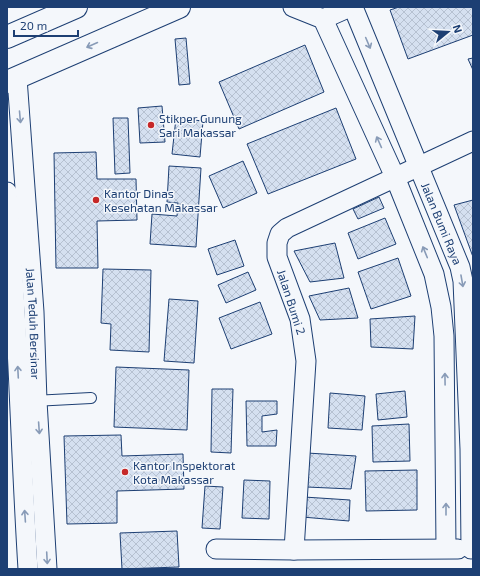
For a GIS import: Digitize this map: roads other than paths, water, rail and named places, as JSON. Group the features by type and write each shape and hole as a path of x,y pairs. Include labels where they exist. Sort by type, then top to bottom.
{"highway":[{"path":"7,37 76,7"},
{"path":"12,80 179,7"}],"street":[{"path":"293,7 323,19 395,177 434,274 441,307 444,336 446,548"},
{"name":"Jalan Bumi Raya","path":"323,19 351,7 460,267 463,281 470,441 472,549"},
{"name":"Jalan Teduh Bersinar","path":"12,80 28,401 28,569"},
{"name":"Jalan Bumi 2","path":"294,550 306,361 300,319 277,257 277,243 280,234 287,228 473,141"},
{"name":"Jalan Teduh Bersinar","path":"7,192 22,264"},
{"name":"Jalan Teduh Bersinar","path":"28,401 47,569"},
{"path":"216,549 472,549"}],"lane":[{"path":"28,401 91,398"}],"place":[{"name":"Stikper Gunung Sari Makassar","path":"151,125"},
{"name":"Kantor Dinas Kesehatan Makassar","path":"96,200"},
{"name":"Kantor Inspektorat Kota Makassar","path":"125,472"}]}
